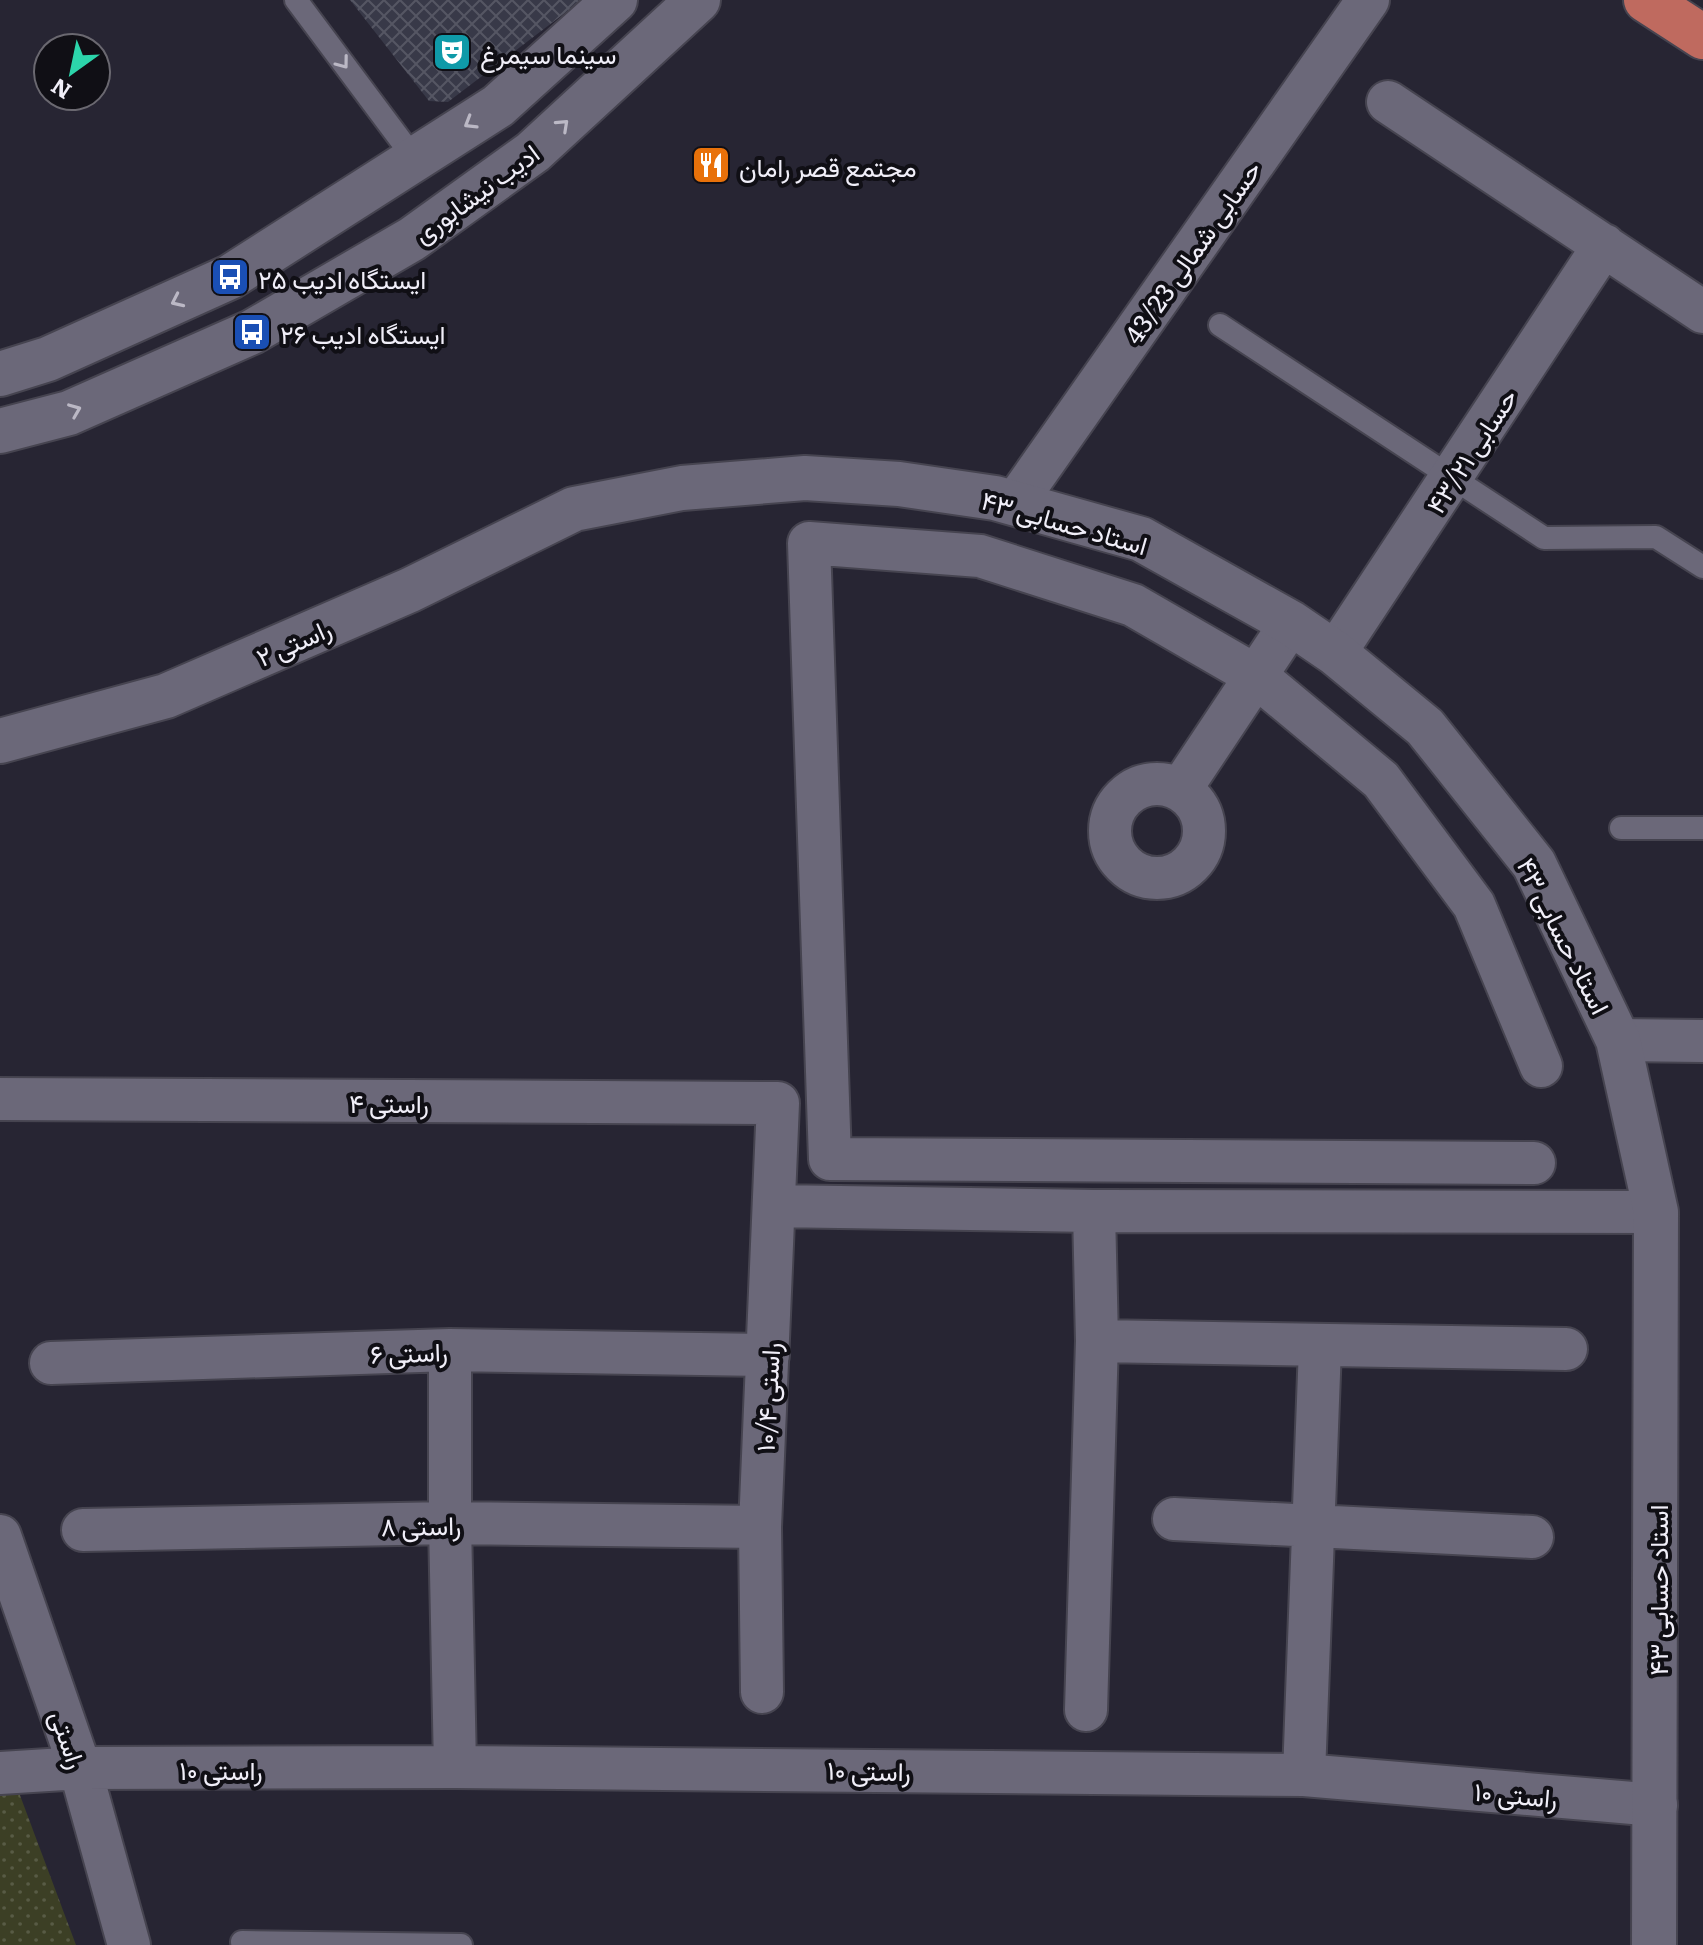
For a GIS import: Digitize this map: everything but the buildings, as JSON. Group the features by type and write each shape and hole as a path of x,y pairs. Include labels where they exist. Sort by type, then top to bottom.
{"main road":[{"path":"1646,0 1703,37"}],"street":[{"path":"0,374 48,359 230,277 498,106 615,0"},
{"name":"ادیب نیشابوری","path":"0,431 69,413 252,332 412,239 533,152 698,0"},
{"name":"حسابی شمالی 43/23","path":"1015,503 1368,0"},
{"path":"1388,102 1703,312"},
{"name":"حسابی ۴۳/۲۱","path":"1335,653 1604,245"},
{"name":"استاد حسابی ۴۳","path":"574,509 682,488 805,478 899,484 995,498 1141,539 1291,623 1335,653 1425,727 1534,864 1618,1040 1656,1212 1654,1945"},
{"name":"راستی ۲","path":"0,741 166,696 410,590 574,509"},
{"path":"1534,1163 830,1159 809,543 980,556 1133,605 1256,676 1381,780 1474,905 1541,1066"},
{"path":"1180,790 1291,623"},
{"path":"1618,1040 1703,1041"},
{"name":"راستی ۴","path":"0,1099 778,1103"},
{"name":"راستی ۱۰/۴","path":"762,1692 760,1527 778,1103"},
{"path":"774,1206 1094,1211 1656,1212"},
{"path":"1086,1710 1097,1341 1094,1211"},
{"path":"1097,1341 1566,1349"},
{"path":"1304,1775 1320,1347"},
{"path":"450,1350 455,1767"},
{"name":"راستی ۶","path":"51,1363 450,1350 768,1355"},
{"path":"1174,1519 1532,1537"},
{"name":"راستی ۸","path":"83,1530 450,1523 760,1527"},
{"name":"راستی","path":"0,1536 80,1768 129,1945"},
{"name":"راستی ۱۰","path":"0,1773 80,1768 455,1767 1304,1775 1656,1805"}],"lane":[{"path":"296,0 414,158"},
{"path":"1220,325 1544,538 1656,537 1703,567"},
{"path":"1621,828 1703,828"},
{"path":"242,1942 461,1945"}],"green space":[{"path":"0,1789 18,1790 76,1945 0,1945"}],"place":[{"name":"سینما سیمرغ","path":"452,52"},
{"name":"مجتمع قصر رامان","path":"711,165"},
{"name":"ایستگاه ادیب ۲۵","path":"230,277"},
{"name":"ایستگاه ادیب ۲۶","path":"252,332"}]}
